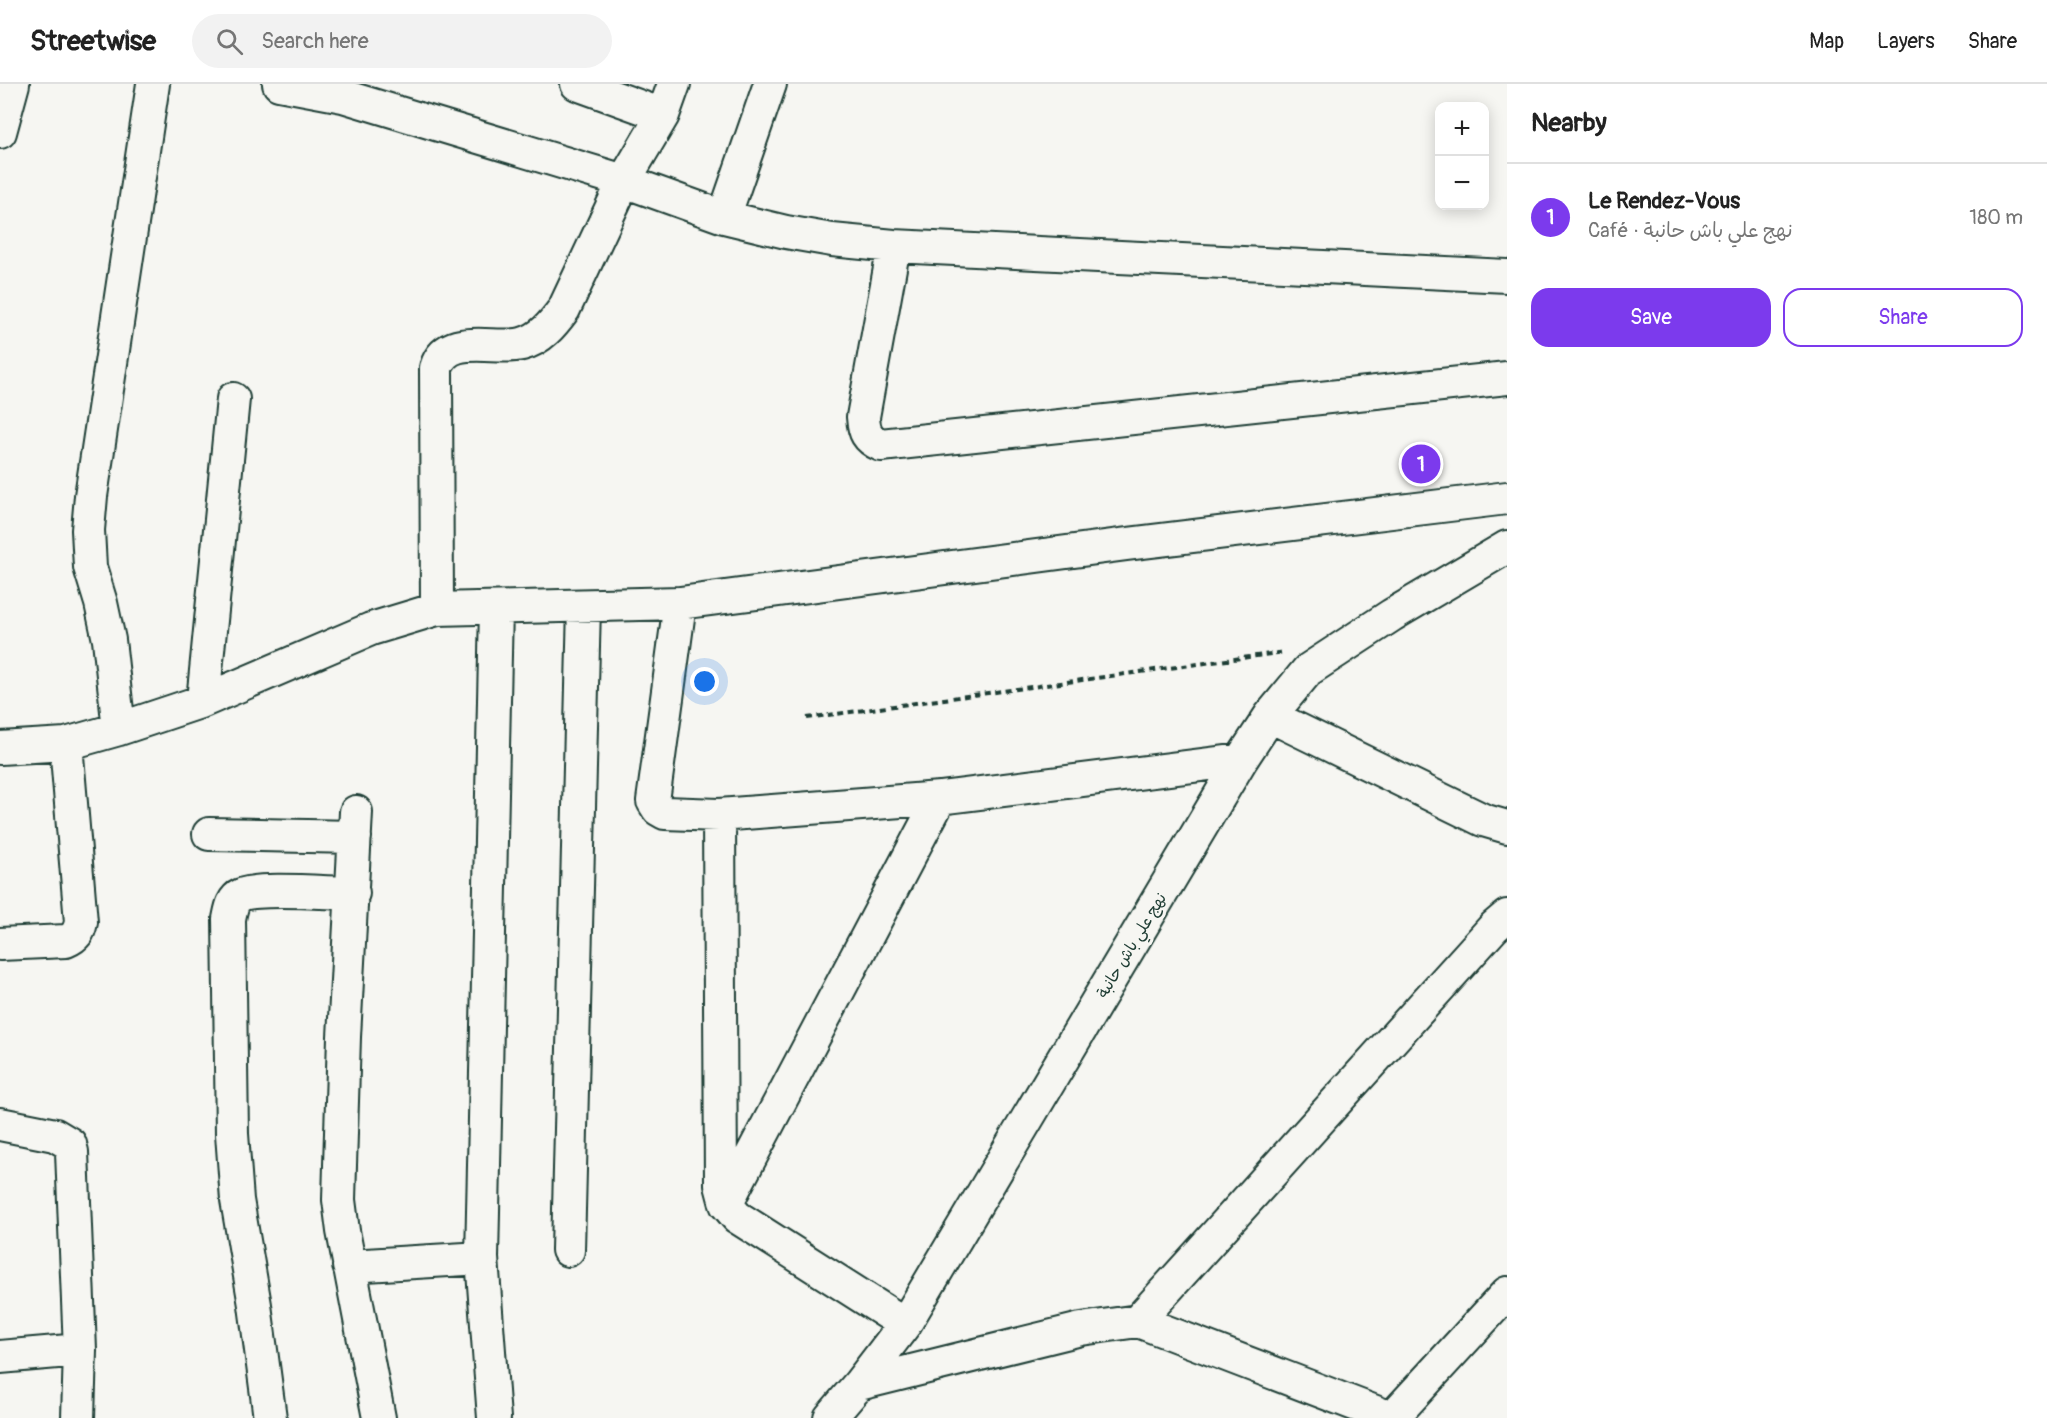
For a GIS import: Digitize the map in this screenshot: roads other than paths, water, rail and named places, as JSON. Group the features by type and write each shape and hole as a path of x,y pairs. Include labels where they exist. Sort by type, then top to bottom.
{"street":[{"path":"0,132 13,84"},
{"path":"119,729 109,640 90,567 88,530 92,484 153,84"},
{"path":"279,84 343,96 624,181 724,217 809,236 894,246 1507,276"},
{"path":"577,84 663,115"},
{"path":"437,609 436,368 438,361 443,353 454,347 521,344 539,336 554,323 564,309 624,181 663,115 674,84"},
{"path":"724,217 770,84"},
{"path":"894,246 863,417 864,432 872,441 881,445 1507,378"},
{"path":"203,701 233,399"},
{"path":"0,748 66,744 119,729 203,701 371,629 437,609 680,603 1507,498"},
{"name":"نهج علي باش حانبة","path":"830,1418 905,1324 1241,760 1270,716 1308,670 1392,615 1507,547"},
{"path":"680,603 653,801 658,809 665,813 719,814 940,798 1241,760"},
{"path":"568,1250 584,606"},
{"path":"494,1418 482,1258 496,608"},
{"path":"1270,716 1483,820 1507,827"},
{"path":"0,944 66,941 74,938 79,931 81,922 66,744"},
{"path":"726,1204 940,798"},
{"path":"719,814 721,1185 726,1204 737,1217 905,1324"},
{"path":"209,834 355,824 344,1037 339,1200 349,1266 379,1418"},
{"path":"270,1418 255,1305 237,1200 232,1134 229,919 232,904 239,895 256,892 352,893"},
{"path":"1138,1320 1486,935 1507,916"},
{"path":"0,1124 55,1135 70,1144 80,1350 78,1418"},
{"path":"349,1266 482,1258"},
{"path":"859,1384 1081,1329 1138,1320 1391,1418 1507,1293"},
{"path":"0,1357 80,1350"}],"place":[{"name":"Le Rendez-Vous","path":"1421,464"}]}
